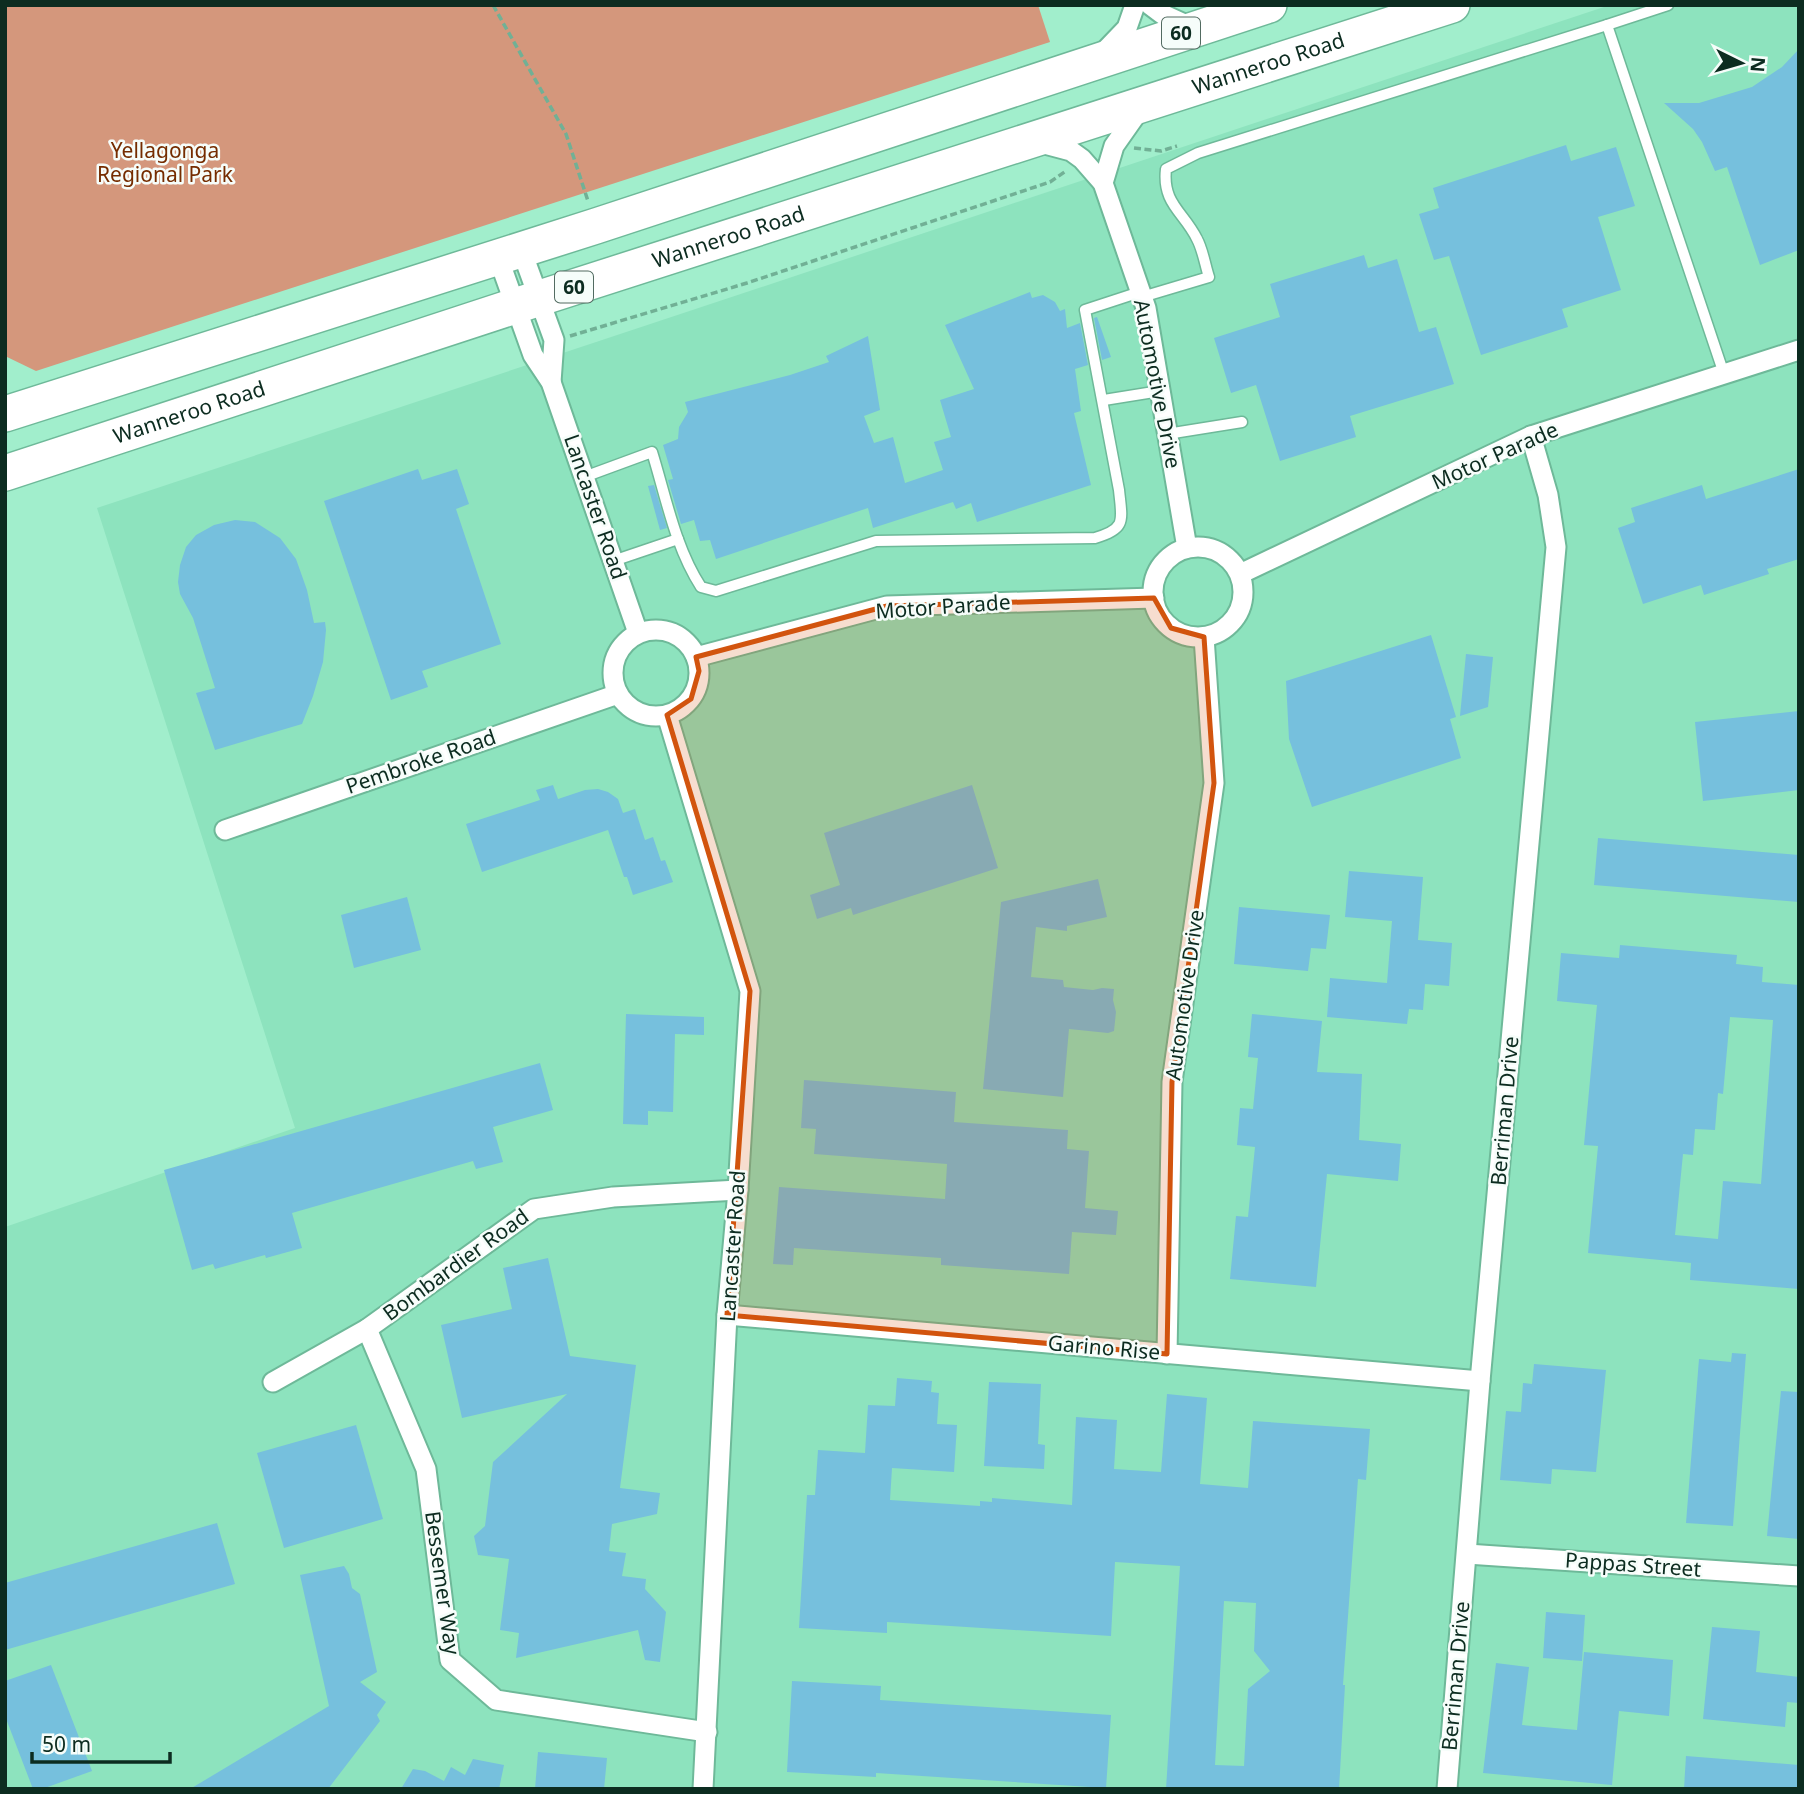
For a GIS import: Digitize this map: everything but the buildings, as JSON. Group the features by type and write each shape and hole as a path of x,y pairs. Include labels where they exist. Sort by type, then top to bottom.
{"highway":[{"name":"60","path":"5,414 596,226 1269,5"},
{"name":"Wanneroo Road","path":"5,473 526,302 1452,5"}],"street":[{"path":"1094,61 1128,28 1135,5"},
{"path":"1150,5 1154,10 1195,29"},
{"path":"1103,183 1114,146 1143,106"},
{"name":"Automotive Drive","path":"1032,141 1071,152 1082,159 1103,183 1141,295 1187,548"},
{"name":"Lancaster Road","path":"509,253 526,302 533,355 551,382 638,633"},
{"name":"Lancaster Road","path":"526,302 554,340 551,382"},
{"name":"Motor Parade","path":"1240,574 1531,436 1799,350"},
{"name":"Berriman Drive","path":"1447,1789 1480,1381 1556,547 1548,495 1531,436"},
{"path":"1203,547 1219,551 1231,561 1240,574 1243,591 1241,607 1233,621 1220,632 1204,637 1186,636 1171,628 1159,614 1154,598 1155,582 1161,566 1173,555 1187,548 1203,547"},
{"name":"Motor Parade","path":"696,657 887,606 1154,598"},
{"path":"665,631 678,636 689,645 696,657 699,671 697,686 691,699 680,709 667,715 639,713 626,705 613,680 617,653 626,641 638,633 665,631"},
{"name":"Automotive Drive","path":"1167,1354 1172,1082 1214,783 1204,637"},
{"name":"Pembroke Road","path":"225,830 618,694"},
{"name":"Lancaster Road","path":"667,715 750,991 738,1191 727,1315 703,1789"},
{"name":"Bombardier Road","path":"273,1382 367,1329 534,1209 613,1197 738,1191"},
{"name":"Garino Rise","path":"727,1315 1480,1381"},
{"name":"Bessemer Way","path":"367,1329 426,1469 450,1660 496,1700 707,1732"},
{"name":"Pappas Street","path":"1467,1553 1799,1576"}],"lane":[{"path":"584,477 653,452 678,539 691,571 701,587 716,591 876,541 1095,538 1112,533 1119,527 1121,514 1104,400 1085,310 1209,277 1197,239 1170,200 1165,182 1166,169 1198,153 1668,5"},
{"path":"1607,25 1724,374"},
{"path":"1104,400 1160,391"},
{"path":"1167,434 1242,422"},
{"path":"613,561 678,539"}],"path":[{"path":"493,5 566,134 596,226"},
{"path":"1114,146 1161,152 1183,144"},
{"path":"554,340 747,283 1050,182 1082,159"}],"highlighted area":[{"path":"1154,598 1171,628 1204,637 1214,783 1172,1082 1167,1354 727,1315 750,991 667,715 691,699 699,671 696,657 887,606"}],"shaded area":[{"path":"1610,5 1799,5 1799,1789 5,1789 5,1227 295,1128 97,508"}],"green space":[{"name":"Yellagonga Regional Park","path":"5,5 1038,5 1050,42 36,371 5,356"}]}
